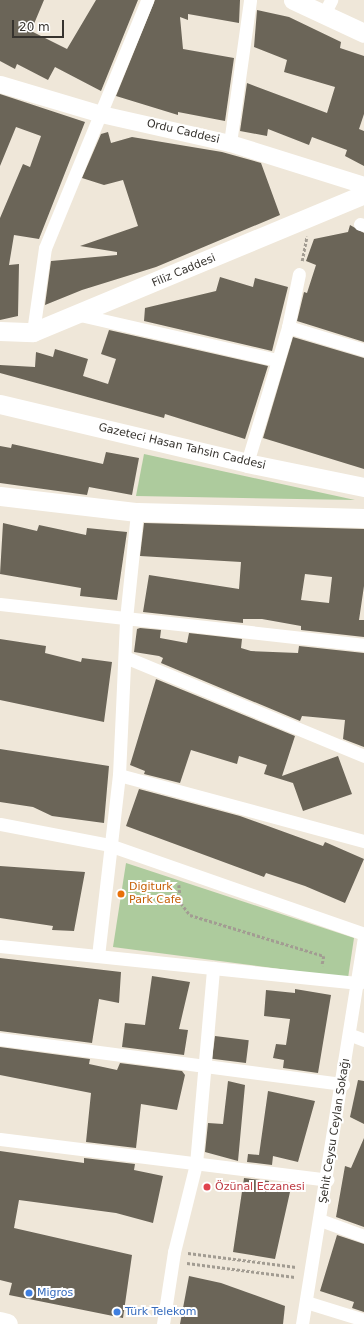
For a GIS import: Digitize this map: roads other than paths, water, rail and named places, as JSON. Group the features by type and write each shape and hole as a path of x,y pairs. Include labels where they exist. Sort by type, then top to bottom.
{"main road":[{"path":"293,0 328,7 364,33"},
{"name":"Filiz Caddesi","path":"0,331 33,332 80,314 364,194"},
{"name":"Gazeteci Hasan Tahsin Caddesi","path":"0,404 247,464 364,487"},
{"path":"0,496 137,512 364,518"},
{"path":"0,1322 7,1324"}],"street":[{"path":"33,332 44,248 101,114 146,0"},
{"path":"230,143 250,0"},
{"name":"Ordu Caddesi","path":"0,84 101,114 230,143 364,185"},
{"path":"247,464 276,360 288,327 299,274"},
{"path":"80,314 276,360"},
{"path":"288,327 364,350"},
{"path":"98,956 109,845 119,774 126,619 137,512"},
{"path":"0,604 364,645"},
{"path":"125,658 364,756"},
{"path":"119,774 364,841"},
{"path":"0,824 109,845 181,868 364,934"},
{"name":"Şehit Ceysu Ceylan Sokağı","path":"302,1324 351,1035 364,938"},
{"path":"0,946 359,983"},
{"path":"163,1324 174,1256 196,1164 203,1068 213,968"},
{"path":"351,1035 364,1040"},
{"path":"0,1040 203,1068 343,1084"},
{"path":"0,1139 327,1180"},
{"path":"320,1220 364,1236"},
{"path":"306,1302 364,1320"}],"place":[{"name":"Digiturk Park Cafe","path":"121,894"},
{"name":"Özünal Eczanesi","path":"207,1187"},
{"name":"Migros","path":"29,1293"},
{"name":"Türk Telekom","path":"117,1312"}]}
